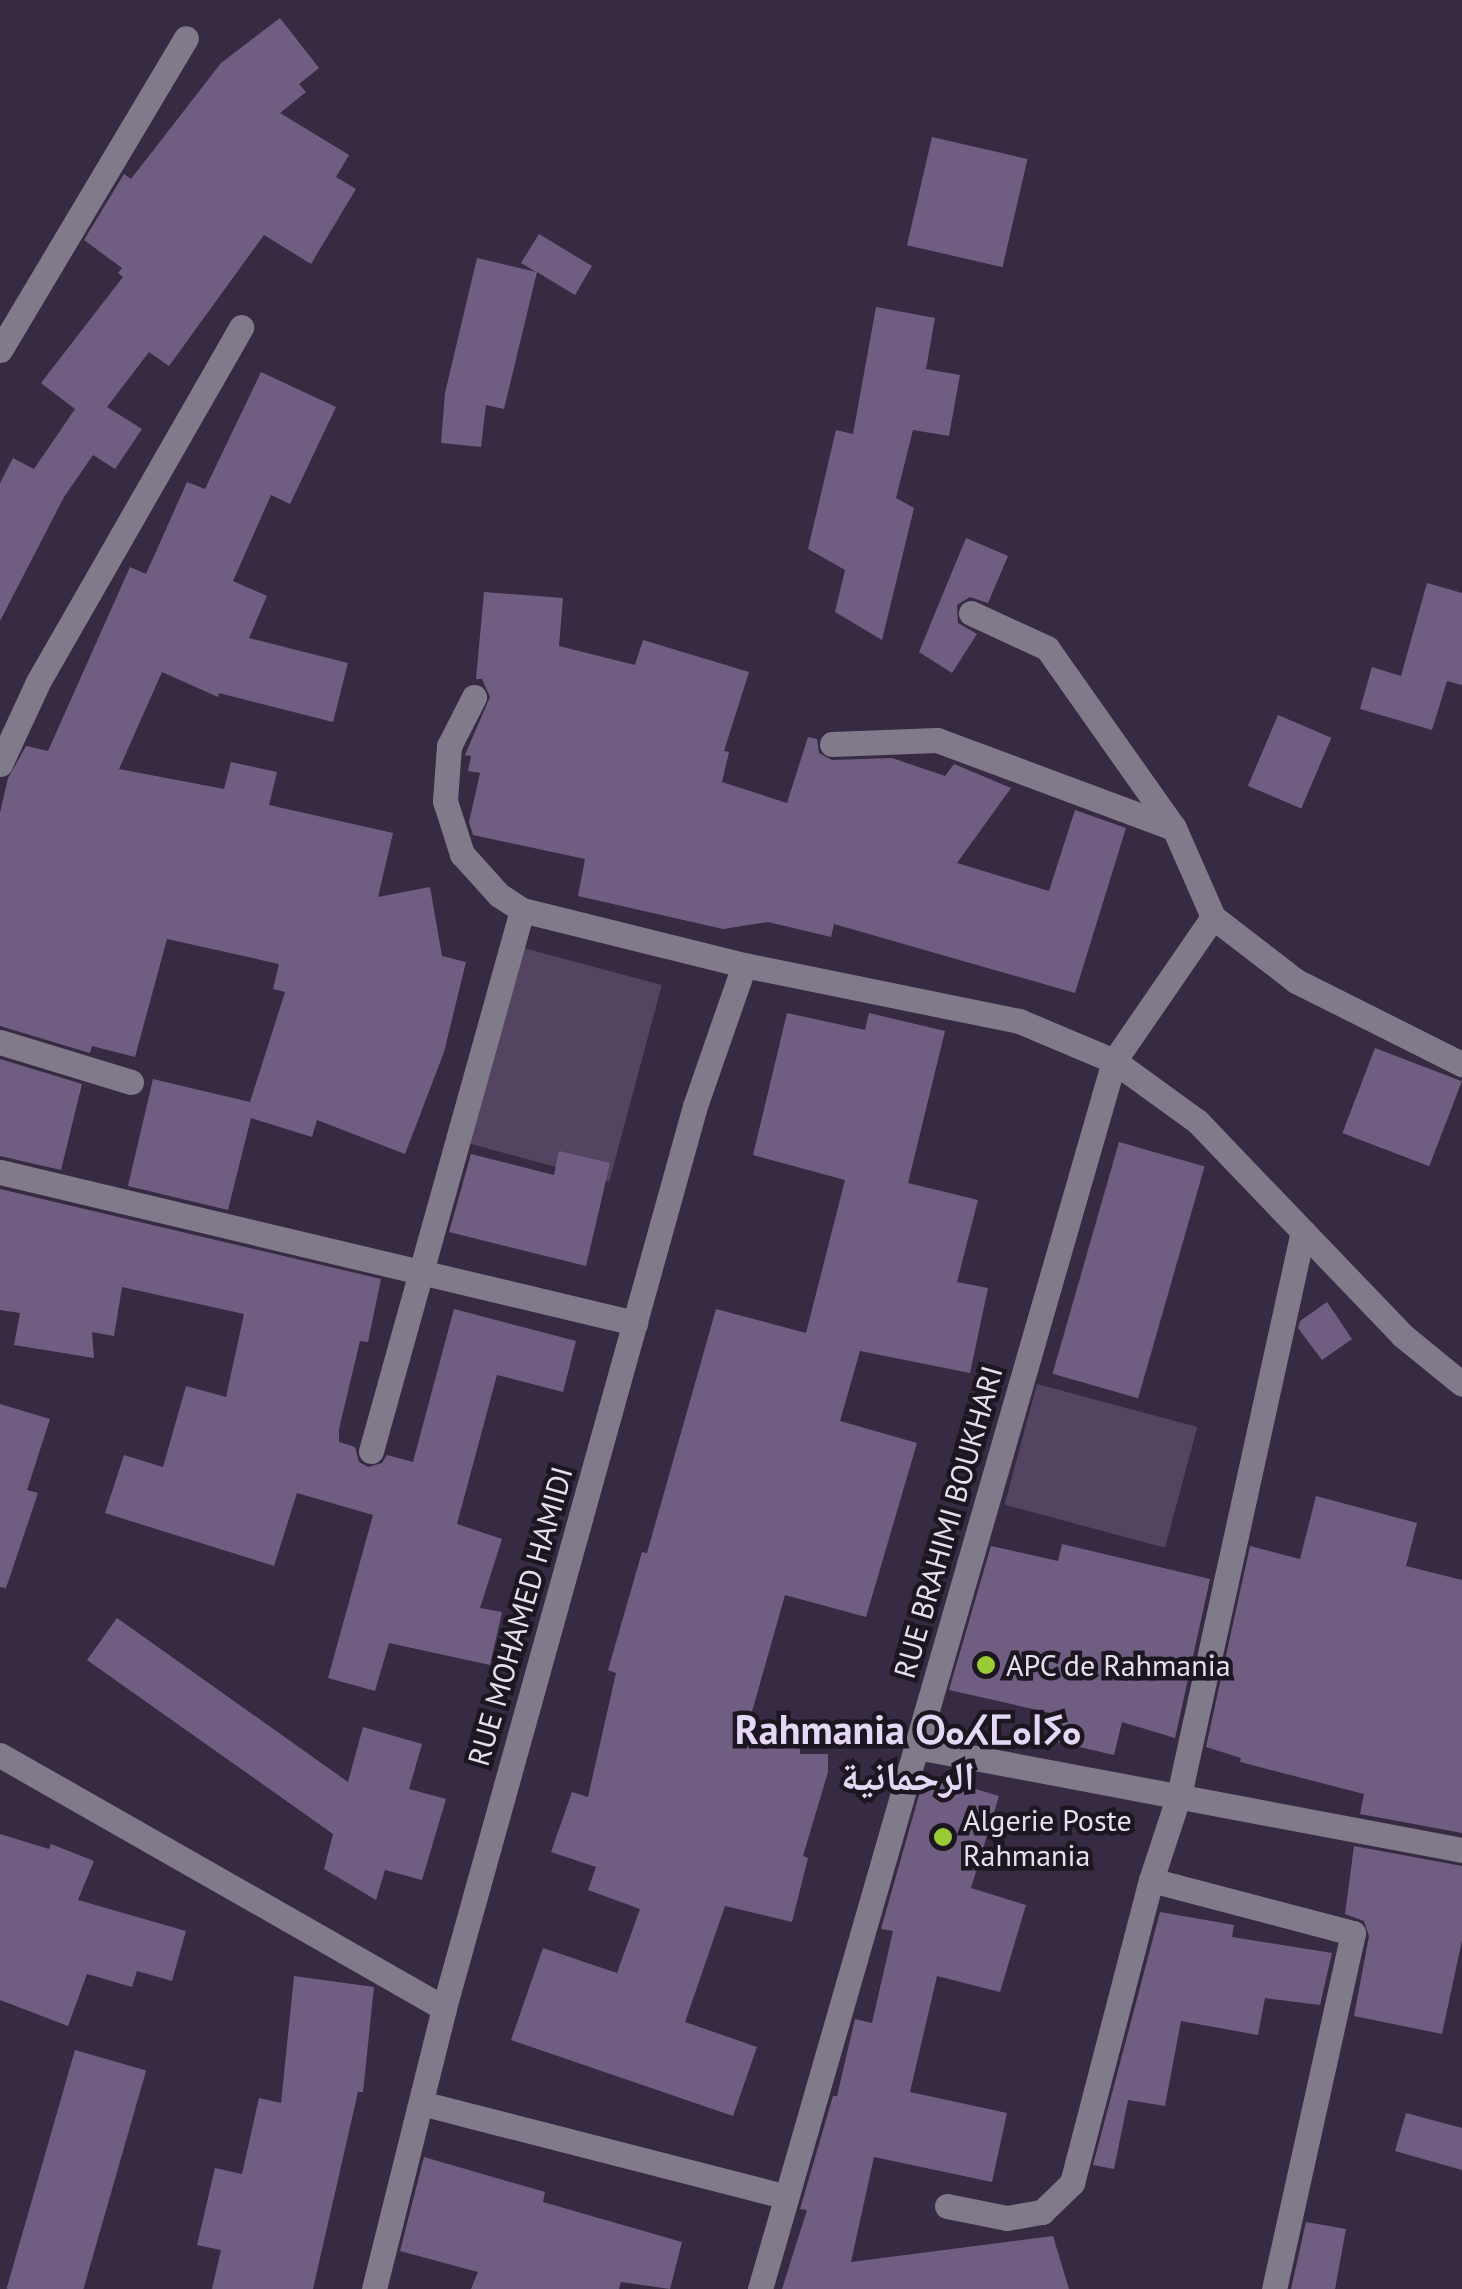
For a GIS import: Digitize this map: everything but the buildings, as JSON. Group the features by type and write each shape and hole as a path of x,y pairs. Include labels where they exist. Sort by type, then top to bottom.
{"street":[{"path":"0,350 186,38"},
{"path":"0,764 38,682 242,327"},
{"path":"971,614 1048,648 1174,828 1213,918 1296,981 1462,1064"},
{"path":"474,696 449,746 445,801 462,854 478,876 522,910 744,965 1019,1022 1114,1061 1197,1121 1402,1335 1462,1384"},
{"path":"832,744 937,740 1174,828"},
{"path":"371,1451 522,910"},
{"name":"RUE BRAHIMI BOUKHARI","path":"760,2289 1114,1061 1213,918"},
{"name":"RUE MOHAMED HAMIDI","path":"374,2289 444,2008 695,1106 744,965"},
{"path":"0,1042 131,1082"},
{"path":"0,1172 635,1323"},
{"path":"947,2206 1008,2218 1042,2212 1072,2183 1150,1880 1178,1795 1303,1231"},
{"path":"917,1747 1462,1850"},
{"path":"0,1754 444,2008"},
{"path":"1150,1880 1353,1932 1274,2289"},
{"path":"421,2103 786,2197"}],"shaded area":[{"path":"516,946 662,985 609,1181 463,1142"},
{"path":"1037,1384 1197,1427 1165,1548 1005,1505"}],"place":[{"name":"APC de Rahmania","path":"986,1665"},
{"name":"Algerie Poste Rahmania","path":"943,1837"}],"district":[{"name":"Rahmania ⵔⴰⵃⵎⴰⵏⵢⴰ الرحمانية","path":"908,1752"}]}
